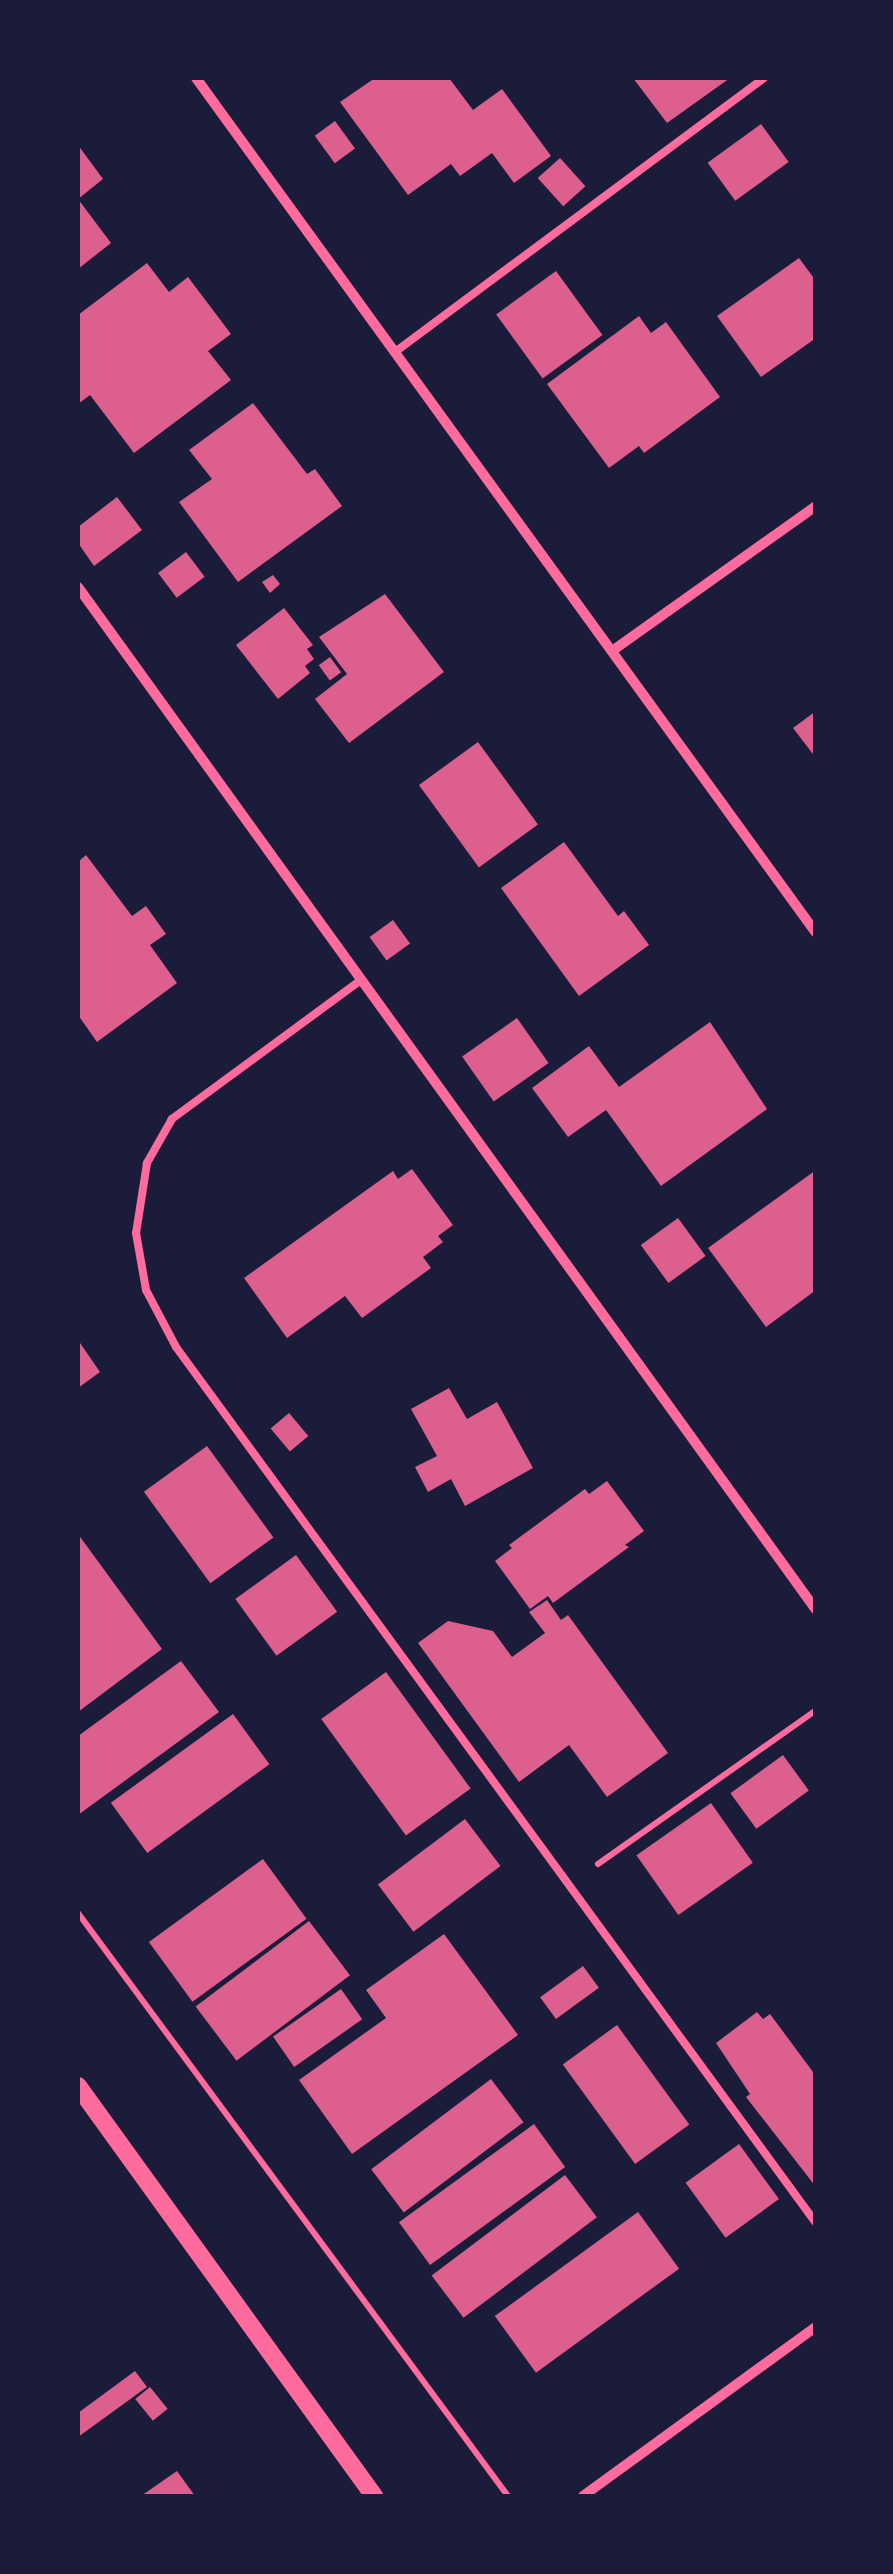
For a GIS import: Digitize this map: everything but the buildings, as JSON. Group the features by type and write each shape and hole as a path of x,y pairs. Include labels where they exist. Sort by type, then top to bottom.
{"street":[{"path":"196,78 816,933"},
{"path":"612,651 816,506"},
{"path":"78,586 816,1610"},
{"path":"78,2086 374,2496"},
{"path":"583,2496 816,2327"}],"lane":[{"path":"394,352 764,78"},
{"path":"361,980 172,1119 147,1163 144,1180 136,1233 146,1290 176,1346 816,2223"}],"path":[{"path":"568,1884 816,1710"},
{"path":"78,1914 508,2496"}]}
